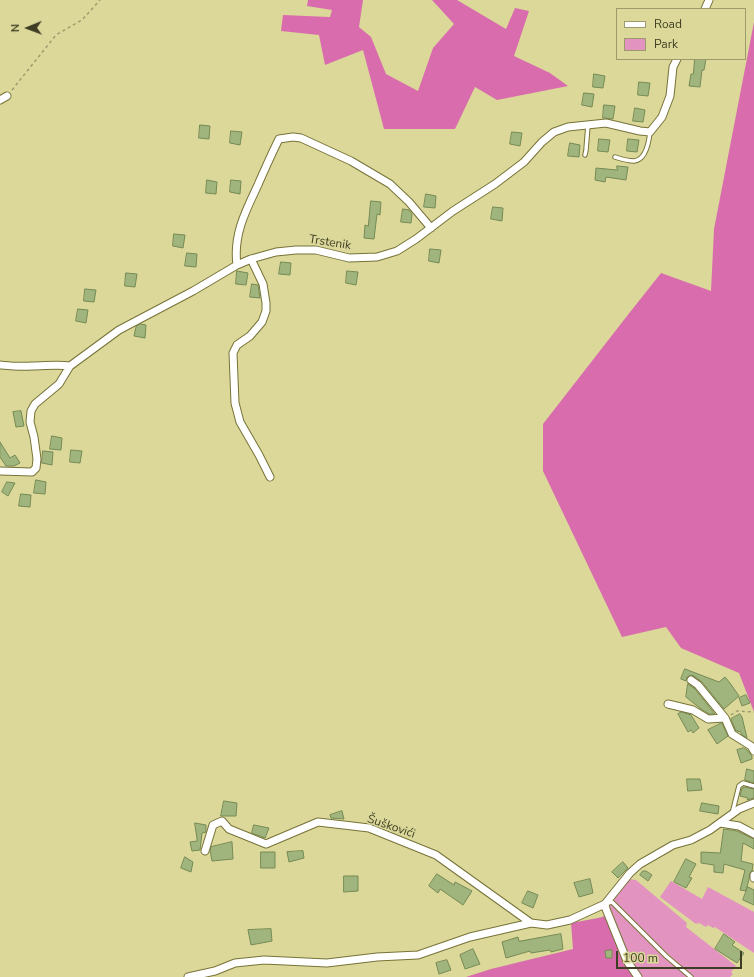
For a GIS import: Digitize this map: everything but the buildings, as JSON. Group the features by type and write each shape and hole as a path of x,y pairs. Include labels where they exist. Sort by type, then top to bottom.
{"street":[{"path":"650,132 662,117 670,96 673,67 676,60"},
{"path":"0,100 7,96"},
{"name":"Trstenik","path":"0,471 32,472 36,468 37,459 34,436 30,422 31,411 35,404 59,384 70,366 119,330 193,291 238,264 276,252 296,250 316,250 349,258 378,257 397,251 416,239 453,211 495,184 524,162 542,142 554,132 568,127 606,123 650,132"},
{"path":"238,264 236,257 237,239 243,217 279,139 293,137 301,138 351,161 390,184 409,202 431,228"},
{"path":"251,259 263,284 266,311 262,322 250,336 237,345 233,353 235,403 240,422 270,477"},
{"path":"0,365 31,366 61,364 70,366"},
{"path":"692,680 698,685 725,718 732,734 751,746 754,751"},
{"path":"668,704 692,710 708,719 725,718"},
{"path":"188,977 235,963 264,960 327,963 377,957 418,955 470,937 532,923 548,925 570,920 605,904 630,873 640,864 672,845 691,840 710,830 740,809 754,803"},
{"name":"Šuškovići","path":"205,851 212,825 222,821 229,829 266,844 318,822 369,828 436,855 532,923"},
{"path":"720,823 739,826 754,834"},
{"path":"605,904 626,961 638,977"}],"lane":[{"path":"585,155 588,124"},
{"path":"615,157 634,161 640,159 645,152 650,138 650,132"},
{"path":"732,814 739,786 743,783 754,786"},
{"path":"605,904 612,902 691,977"}],"path":[{"path":"7,96 56,34 82,20 100,0"},
{"path":"725,718 737,712 754,712"}],"green space":[{"path":"628,879 636,880 687,923 686,927 736,966 731,972 733,974 730,977 694,977 662,949 613,899"},
{"path":"671,881 702,899 708,887 754,912 754,953 715,927 713,928 708,925 706,927 699,923 696,924 660,897"},
{"path":"610,904 688,977 642,977 634,967 628,955 608,907"}],"shaded area":[{"path":"308,0 363,0 359,27 371,37 386,74 418,91 433,48 454,24 432,0 457,0 506,29 515,8 529,11 514,56 550,73 568,86 497,100 475,87 455,129 384,129 363,50 325,65 319,35 281,31 283,15 330,17 332,10 307,6"},
{"path":"754,22 754,712 739,673 681,648 666,627 622,637 543,471 543,424 661,273 711,291 714,229"},
{"path":"609,915 628,955 642,977 466,977 491,969 573,949 571,923"}]}
